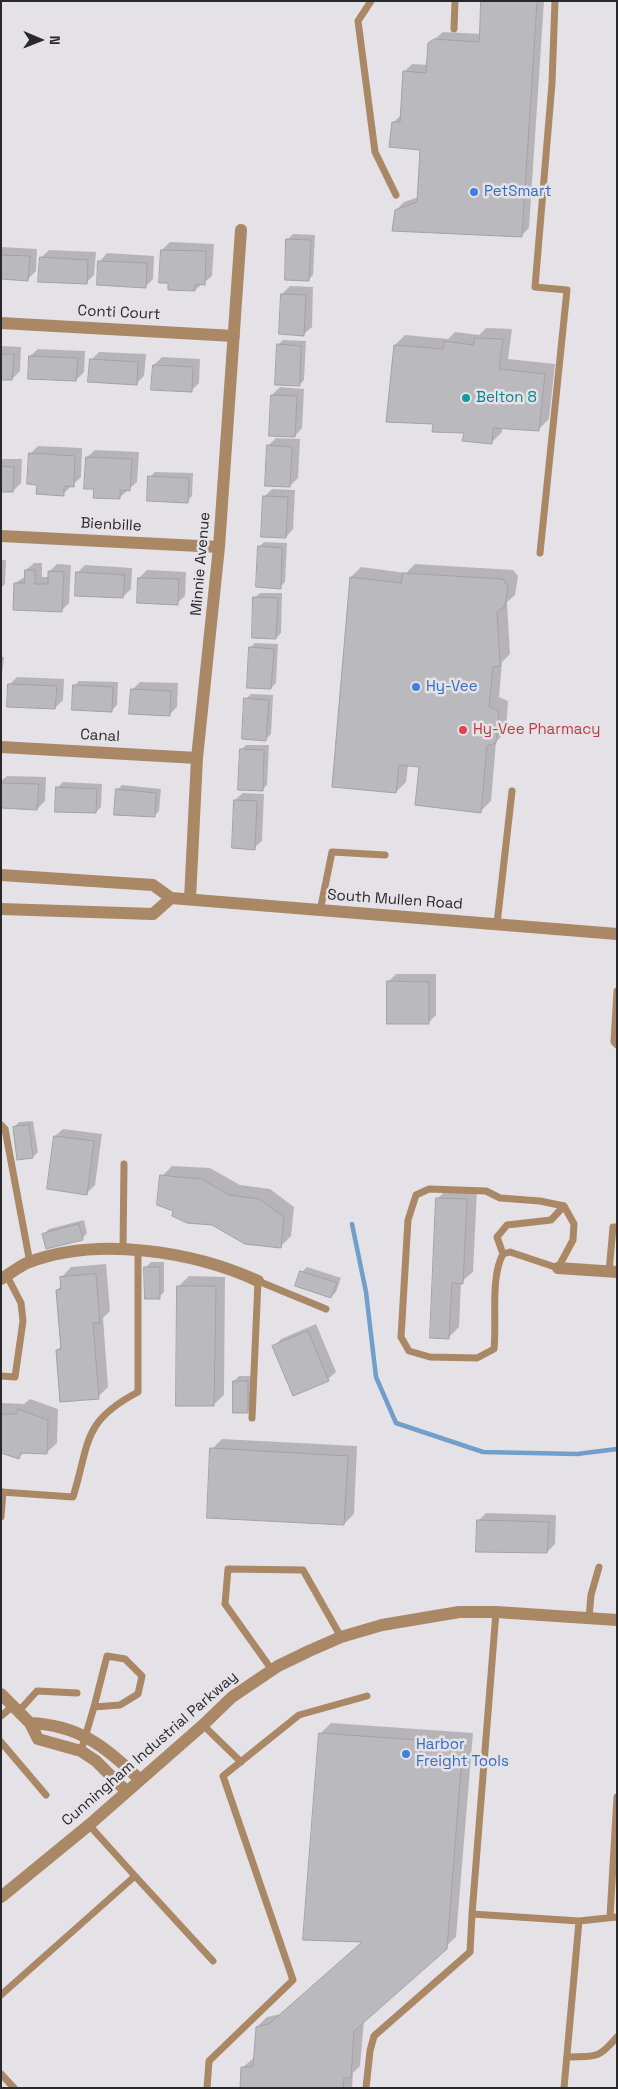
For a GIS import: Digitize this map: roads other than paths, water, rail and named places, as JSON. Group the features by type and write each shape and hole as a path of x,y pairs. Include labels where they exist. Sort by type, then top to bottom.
{"street":[{"name":"Minnie Avenue","path":"190,899 197,758 219,547 241,230"},
{"name":"Conti Court","path":"1,323 234,336"},
{"name":"Bienbille","path":"1,536 219,547"},
{"name":"Canal","path":"1,747 197,758"},
{"name":"South Mullen Road","path":"1,875 153,885 171,898 617,934"},
{"path":"1,909 153,914 171,898"},
{"path":"4,1278 30,1263 50,1256 101,1248 179,1257 230,1270 258,1282"},
{"path":"558,1268 613,1272"},
{"name":"Cunningham Industrial Parkway","path":"1,1897 31,1870 89,1825 139,1779 203,1725 232,1697 272,1670 341,1637 382,1625 458,1612 496,1612 617,1620"},
{"path":"1,1694 30,1723 38,1739 81,1751 96,1761 126,1791"},
{"path":"30,1723 46,1724 86,1735 109,1750 139,1779"}],"lane":[{"path":"371,1 358,21 375,152 396,195"},
{"path":"454,29 455,1"},
{"path":"540,553 567,290 535,287 552,83 555,1"},
{"path":"497,924 512,790"},
{"path":"320,911 332,852 385,855"},
{"path":"617,992 614,1042 617,1046"},
{"path":"1,1125 5,1129 30,1263"},
{"path":"122,1250 124,1164"},
{"path":"429,1189 486,1191 500,1198 540,1201 564,1206 574,1224 573,1240 558,1268 510,1252 503,1254 498,1262 494,1349 477,1358 430,1357 409,1351 401,1337 408,1220 416,1195 429,1189"},
{"path":"503,1254 497,1237 507,1225 551,1220 564,1206"},
{"path":"613,1272 612,1227 617,1227"},
{"path":"1,1517 2,1492 73,1497 85,1446 91,1432 103,1415 120,1401 138,1392 138,1251"},
{"path":"1,1376 15,1377 23,1321 21,1302 4,1278"},
{"path":"252,1418 258,1282 326,1309"},
{"path":"589,1618 591,1595 599,1567"},
{"path":"272,1670 225,1604 228,1569 304,1570 341,1637"},
{"path":"366,2088 370,2051 374,2036 470,1952 496,1612"},
{"path":"81,1751 108,1656 125,1659 142,1676 138,1694 120,1704 94,1707"},
{"path":"1,1716 16,1709 37,1691 77,1693"},
{"path":"207,2088 209,2061 293,1980 223,1776 299,1715 366,1696"},
{"path":"203,1725 241,1762"},
{"path":"1,1742 46,1795"},
{"path":"472,1914 579,1920 613,1917 617,1797"},
{"path":"89,1825 213,1961"},
{"path":"1,1995 135,1876"},
{"path":"564,2088 579,1920"},
{"path":"567,2057 595,2056 603,2053 617,2037"},
{"path":"1,2074 14,2088"}],"waterway":[{"path":"352,1224 366,1292 376,1377 396,1423 483,1452 577,1454 617,1449"}],"place":[{"name":"PetSmart","path":"474,192"},
{"name":"Belton 8","path":"466,398"},
{"name":"Hy-Vee","path":"416,687"},
{"name":"Hy-Vee Pharmacy","path":"463,730"},
{"name":"Harbor Freight Tools","path":"406,1754"}]}
